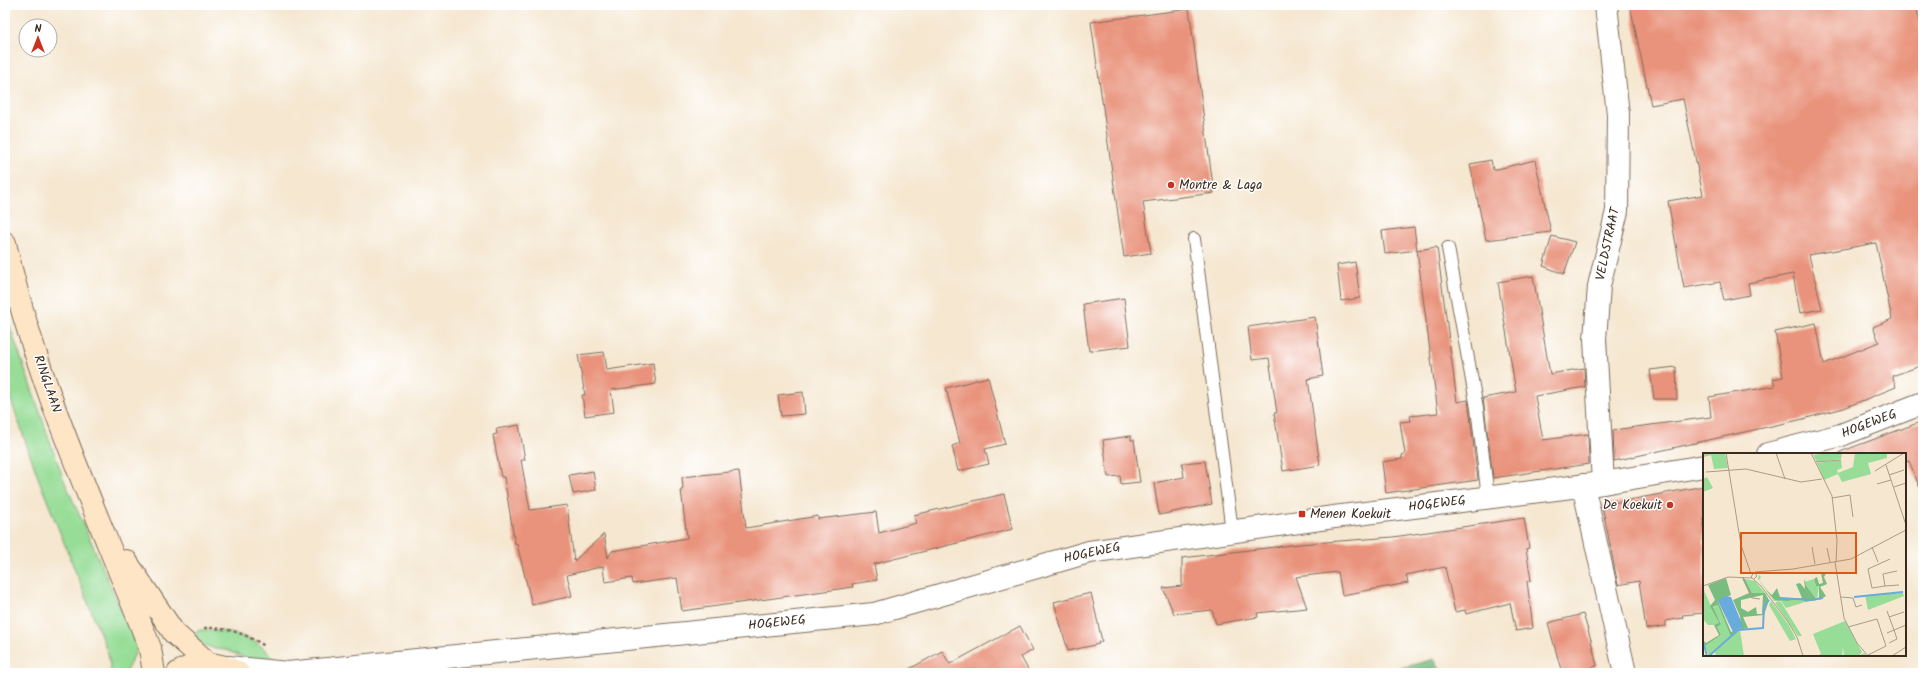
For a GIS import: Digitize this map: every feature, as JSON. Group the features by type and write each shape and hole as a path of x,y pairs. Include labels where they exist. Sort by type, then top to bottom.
{"main road":[{"name":"RINGLAAN","path":"5,243 21,307 42,373 150,648 154,673"},
{"name":"RINGLAAN","path":"100,521 174,633 224,668"},
{"path":"178,673 187,667 224,668"}],"street":[{"name":"VELDSTRAAT","path":"1606,5 1618,114 1617,211 1599,286 1595,339 1593,484 1625,673"},
{"name":"HOGEWEG","path":"1772,453 1841,435 1923,403"},
{"name":"HOGEWEG","path":"224,668 288,673 874,614 1089,552 1232,531 1593,484 1703,466"},
{"name":"HOGEWEG","path":"403,673 484,654"}],"lane":[{"path":"1194,239 1232,531"},
{"path":"1448,248 1477,408 1488,497"}],"green space":[{"path":"5,313 63,478 138,648 125,673 111,673 108,653 39,480 5,383"},
{"path":"201,630 212,630 244,637 263,648 278,664 255,662 226,650 215,649 202,644 190,634"},
{"path":"1434,659 1442,673 1382,673"}],"building":[{"path":"1630,5 1916,5 1923,37 1923,365 1892,376 1896,387 1844,408 1799,420 1614,461 1613,430 1711,417 1709,397 1775,386 1773,379 1783,377 1775,332 1816,323 1824,364 1879,342 1873,327 1892,319 1876,243 1809,255 1822,309 1800,313 1793,274 1748,283 1750,295 1724,300 1720,282 1684,288 1668,201 1703,195 1683,99 1651,105"},
{"path":"1189,9 1214,193 1143,202 1151,253 1124,257 1091,22"},
{"path":"1491,160 1493,170 1535,160 1551,232 1486,240 1470,164"},
{"path":"1414,227 1417,250 1385,254 1382,231"},
{"path":"1552,236 1575,242 1564,274 1543,266"},
{"path":"1437,247 1457,402 1468,400 1478,480 1386,493 1382,462 1402,459 1402,455 1405,454 1400,422 1411,421 1410,416 1438,413 1417,250"},
{"path":"1355,262 1360,298 1341,301 1337,265"},
{"path":"1533,276 1550,374 1584,368 1585,387 1535,396 1543,440 1588,434 1589,464 1493,478 1483,398 1516,392 1498,282"},
{"path":"1124,298 1130,346 1089,351 1083,304"},
{"path":"1315,317 1323,376 1308,379 1320,465 1283,471 1274,413 1277,413 1269,358 1252,360 1248,327"},
{"path":"604,352 607,370 653,363 656,384 611,390 614,412 585,416 582,395 585,395 578,355"},
{"path":"1676,367 1677,399 1654,399 1650,370"},
{"path":"988,377 1005,444 985,449 989,464 958,471 952,446 960,443 946,388"},
{"path":"803,392 805,414 781,416 778,395"},
{"path":"1923,421 1923,492 1922,493 1909,461 1906,462 1906,453 1840,452"},
{"path":"519,425 525,460 521,460 530,510 567,505 574,561 604,534 608,558 612,551 687,538 681,490 683,489 682,477 739,471 746,528 818,516 818,519 876,512 879,533 916,523 914,515 1004,494 1013,529 874,564 877,580 852,584 853,587 682,611 677,578 633,584 632,578 605,582 604,566 567,575 572,596 532,605 517,544 515,544 504,477 501,477 493,435 497,434 496,429"},
{"path":"1131,436 1131,440 1134,440 1140,482 1121,484 1120,476 1108,477 1103,440"},
{"path":"1205,461 1212,504 1159,515 1154,483 1184,477 1182,463"},
{"path":"593,471 596,490 573,494 569,475"},
{"path":"1703,486 1703,613 1682,615 1683,618 1666,621 1666,626 1646,629 1639,581 1618,585 1602,505"},
{"path":"1524,518 1529,548 1526,549 1531,580 1527,581 1533,628 1516,631 1510,603 1466,614 1465,610 1455,612 1445,567 1406,575 1408,583 1342,595 1338,572 1296,577 1307,608 1257,613 1258,617 1216,624 1212,610 1174,614 1163,588 1182,586 1182,558 1300,544 1393,537"},
{"path":"1091,593 1102,641 1098,642 1099,644 1068,651 1054,602"},
{"path":"1583,614 1597,666 1574,673 1562,673 1548,623"},
{"path":"1020,626 1033,650 1021,657 1030,673 902,673 942,651 950,664"}],"place":[{"name":"Montre & Laga","path":"1171,185"},
{"name":"De Koekuit","path":"1670,505"},
{"name":"Menen Koekuit","path":"1302,514"}]}
